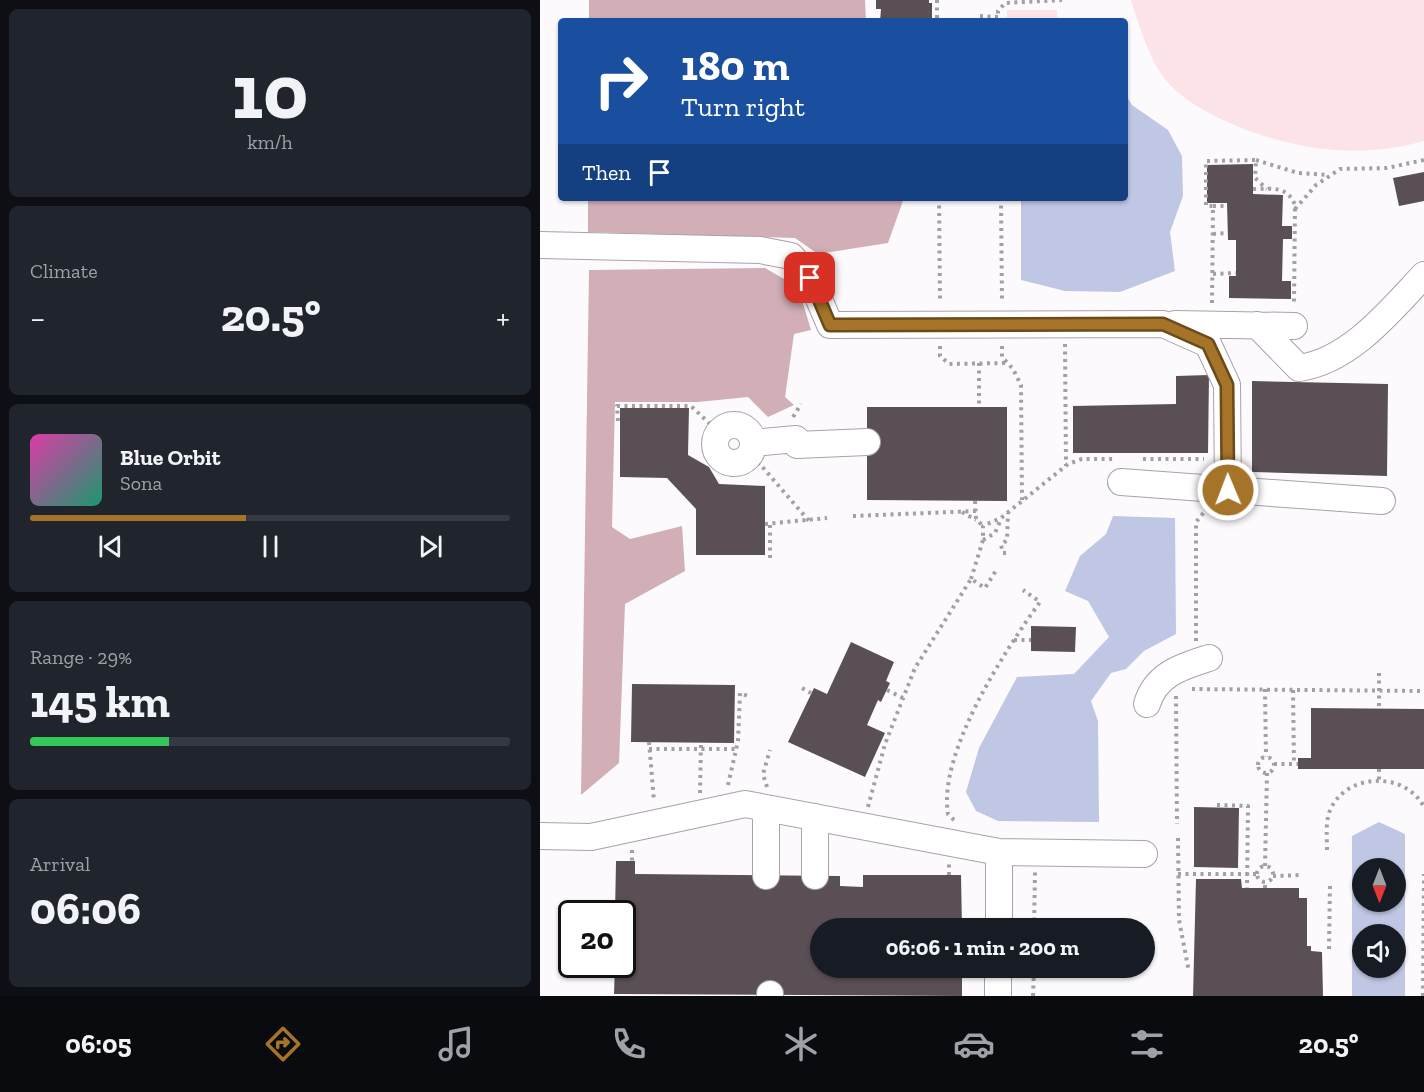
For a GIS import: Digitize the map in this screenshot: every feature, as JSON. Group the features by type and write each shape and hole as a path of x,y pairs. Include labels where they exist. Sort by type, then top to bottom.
{"lane":[{"path":"540,245 760,250 790,256 810,278 830,325 1294,326"},
{"path":"1257,325 1299,368 1316,365 1342,352 1424,275"},
{"path":"1163,324 1208,344 1227,385 1228,490"},
{"path":"753,443 867,442"},
{"path":"1124,470 1228,490 1382,501"},
{"path":"1147,704 1152,688 1167,674 1200,654"},
{"path":"766,876 768,802"},
{"path":"540,836 591,837 745,804 768,802 815,817 999,852 1144,854"},
{"path":"815,817 815,876"},
{"path":"999,852 999,918"},
{"path":"998,978 998,996"}],"path":[{"path":"937,0 937,18"},
{"path":"998,18 998,11 1005,3 1062,0"},
{"path":"980,16 992,18"},
{"path":"1227,206 1206,206 1206,162 1256,160 1287,171 1329,175"},
{"path":"1256,160 1255,178 1267,189"},
{"path":"1294,209 1316,185 1340,170 1387,168 1424,160"},
{"path":"1253,189 1284,190 1291,196 1294,209 1294,326"},
{"path":"939,201 940,312"},
{"path":"1000,201 1002,303"},
{"path":"1212,313 1213,206"},
{"path":"1213,234 1227,233"},
{"path":"1213,273 1236,273"},
{"path":"940,337 940,356 949,364 1008,363"},
{"path":"1065,338 1066,466"},
{"path":"1002,340 1002,357 1021,385 1022,501"},
{"path":"979,363 979,407"},
{"path":"618,421 617,406 692,406 711,425"},
{"path":"960,512 981,524 1001,518 1066,466 1082,459 1124,470"},
{"path":"1137,459 1204,459"},
{"path":"867,812 885,744 903,698 931,640 971,579 983,540 981,524 976,519 975,501"},
{"path":"1200,654 1196,640 1196,522 1205,511 1206,501"},
{"path":"853,516 976,511"},
{"path":"1006,553 1003,553 1001,545 1007,540 1008,512"},
{"path":"765,524 826,518"},
{"path":"983,540 995,534 1001,518"},
{"path":"770,523 770,558"},
{"path":"971,579 985,588 997,569"},
{"path":"960,825 948,814 947,782 980,697 1040,602 1023,590"},
{"path":"1014,640 1031,640"},
{"path":"1379,673 1379,708"},
{"path":"802,688 811,693"},
{"path":"1176,689 1177,824"},
{"path":"1187,689 1424,691"},
{"path":"1265,689 1266,757 1274,764 1296,764 1293,690"},
{"path":"887,690 903,698"},
{"path":"727,792 737,749 740,693 748,696"},
{"path":"649,742 652,795 656,807"},
{"path":"700,798 702,743"},
{"path":"649,749 737,749"},
{"path":"768,802 763,774 770,750"},
{"path":"1266,757 1261,759 1258,766 1260,770 1267,772 1273,769 1274,764"},
{"path":"1379,769 1379,782"},
{"path":"1265,866 1267,772"},
{"path":"1327,850 1327,819 1341,794 1352,786 1392,782 1415,794 1424,807"},
{"path":"1217,805 1248,806 1247,888"},
{"path":"1178,838 1179,920 1189,972"},
{"path":"1034,918 1035,863"},
{"path":"1265,882 1260,881 1257,874 1258,869 1265,866 1270,868 1273,876"},
{"path":"1178,874 1257,874"},
{"path":"1423,996 1424,874"},
{"path":"1265,882 1273,876 1302,875"},
{"path":"1265,882 1265,888"},
{"path":"1329,949 1330,883"},
{"path":"1033,996 1034,978"}],"shaded area":[{"path":"589,0 865,0 866,18 589,18"},
{"path":"1131,0 1424,0 1424,141 1375,150 1325,149 1264,136 1222,119 1185,98 1164,77 1146,45"},
{"path":"1007,10 1057,10 1057,18 1007,18"},
{"path":"588,201 903,201 888,243 818,254 795,238 588,232"},
{"path":"765,268 798,287 811,330 794,334 785,397 794,405 768,417 748,397 698,402 615,402 612,527 630,539 682,526 685,571 625,604 619,763 581,795 589,270"}],"water":[{"path":"1128,98 1132,105 1168,130 1182,156 1183,196 1170,232 1175,271 1120,292 1065,291 1021,280 1021,201 1128,201"},
{"path":"1113,516 1175,518 1176,634 1144,651 1126,669 1111,673 1091,701 1098,721 1099,822 998,821 976,811 966,792 979,748 1017,677 1074,674 1109,637 1088,601 1065,591 1080,556 1106,534"},
{"path":"1379,822 1405,834 1405,858 1352,858 1352,836"},
{"path":"1352,912 1405,912 1405,924 1352,924"},
{"path":"1352,978 1405,978 1405,996 1352,996"}],"building":[{"path":"876,0 929,0 929,3 932,3 932,18 880,18 881,9 876,9"},
{"path":"1253,164 1253,194 1283,195 1282,226 1292,226 1292,239 1283,239 1282,281 1291,281 1291,299 1229,298 1229,276 1236,276 1236,240 1228,240 1227,203 1207,203 1207,165"},
{"path":"1424,172 1424,201 1399,206 1393,178"},
{"path":"1209,375 1208,453 1073,453 1073,406 1176,404 1176,376"},
{"path":"1252,381 1388,384 1387,476 1252,472"},
{"path":"867,407 1007,407 1007,501 867,500"},
{"path":"620,408 689,408 688,455 709,467 719,484 765,486 765,555 696,555 696,509 667,478 620,477"},
{"path":"1031,626 1076,627 1075,652 1031,651"},
{"path":"851,642 894,662 886,681 890,683 881,702 878,700 867,725 885,733 865,777 788,742 814,688 827,694"},
{"path":"632,684 735,685 734,743 631,742"},
{"path":"1311,708 1424,709 1424,769 1298,769 1298,758 1311,758"},
{"path":"1194,807 1239,808 1238,868 1194,867"},
{"path":"616,861 635,861 635,874 840,876 840,886 863,887 863,875 961,875 962,918 810,918 810,978 962,978 962,996 614,994 615,978 636,978 636,900 615,900"},
{"path":"1196,879 1241,879 1242,888 1299,888 1299,898 1307,898 1307,946 1311,946 1311,951 1322,952 1323,996 1193,996"}],"route":[{"path":"810,278 830,325 1163,324 1208,344 1227,385 1228,490"}]}
